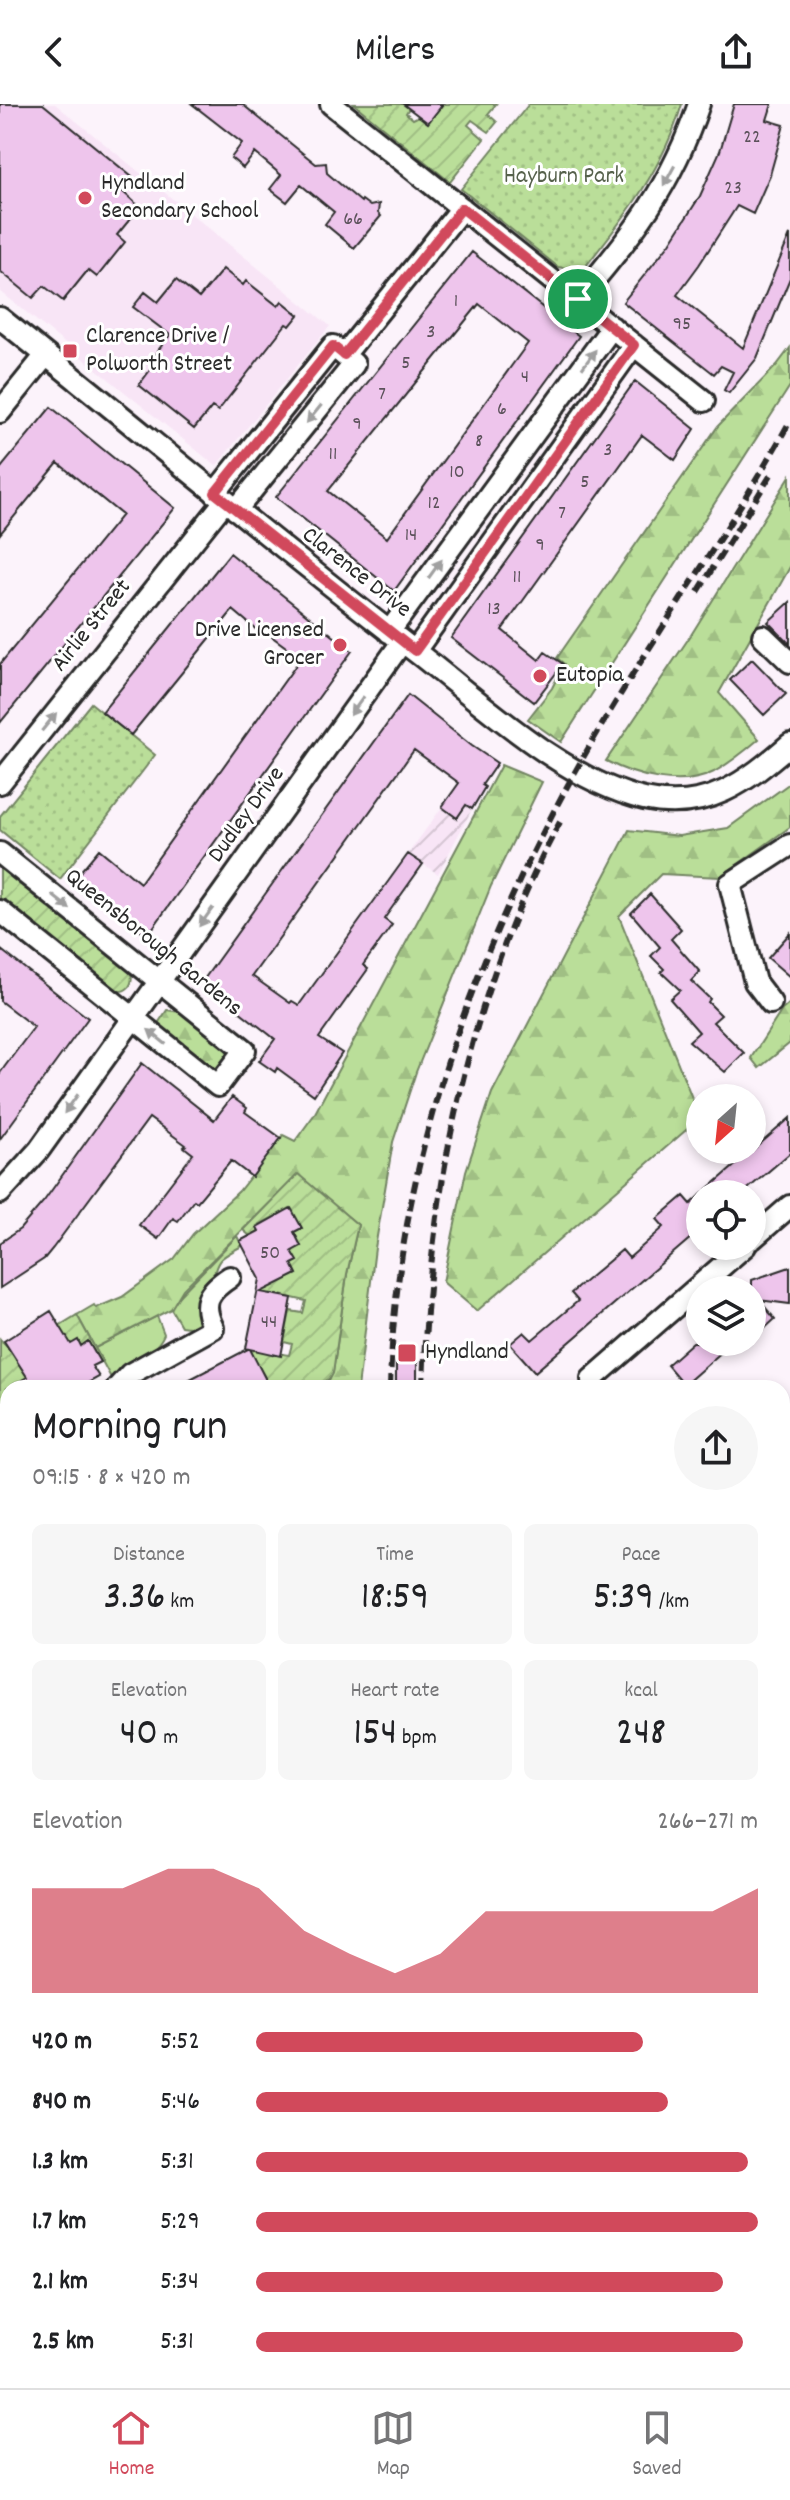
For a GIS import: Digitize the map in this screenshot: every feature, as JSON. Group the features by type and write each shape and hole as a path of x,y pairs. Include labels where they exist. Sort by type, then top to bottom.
{"street":[{"path":"331,104 704,401"},
{"path":"578,299 635,229 664,186 679,157 699,104"},
{"name":"Airlie Street","path":"344,355 462,208"},
{"name":"Clarence Drive","path":"0,318 402,642 541,749 604,783 643,799 692,801 721,793 752,777 790,744"},
{"name":"Dudley Drive","path":"0,1193 39,1150 402,642 612,327"},
{"name":"Dudley Drive","path":"402,642 634,345"},
{"name":"Airlie Street","path":"0,783 226,501 333,346 354,364 226,501"},
{"path":"0,412 46,355"},
{"path":"763,636 790,662"},
{"path":"771,1003 755,982 730,884 790,845"},
{"name":"Queensborough Gardens","path":"0,853 245,1050 218,1086 0,911"},
{"path":"766,1227 790,1206"},
{"path":"592,1380 729,1260"},
{"path":"124,1380 213,1328 206,1313 207,1301 217,1286 230,1277"}],"shaded area":[{"name":"Hyndland Secondary School","path":"0,104 55,104 330,326 216,466 0,291"},
{"path":"466,805 472,809 438,874 408,854 442,807"}],"green space":[{"path":"354,104 404,104 409,108 406,113 413,119 443,104 496,104 488,114 497,122 489,132 472,120 468,125 484,139 450,182"},
{"name":"Hayburn Park","path":"529,104 682,104 665,149 642,190 585,267 577,270 558,267 461,189"},
{"path":"790,348 790,386 561,742 528,719 552,688 564,664 557,658 718,426"},
{"path":"790,476 790,567 719,693 759,739 714,772 688,780 645,776 606,761 691,635"},
{"path":"91,703 155,755 60,879 0,830 0,816"},
{"path":"501,765 542,782 491,886 416,1072 393,1142 375,1248 359,1380 330,1380 358,1225 298,1175 183,1289 171,1309 95,1348 77,1315 94,1305 96,1308 122,1297 174,1259 193,1234 239,1191 283,1135 295,1141 314,1115"},
{"path":"790,783 790,827 720,877 661,874 619,916 686,1084 686,1130 477,1311 443,1282 466,1171 492,1093 629,830 679,836 728,828"},
{"path":"0,866 131,973 128,988 113,990 0,899"},
{"path":"790,1003 790,1043 759,1068 751,1058 782,1010"},
{"path":"167,1010 180,1012 226,1049 229,1056 220,1068 208,1067 160,1030 159,1022"},
{"path":"298,1174 358,1225 347,1274 333,1373 327,1380 264,1380 259,1367 256,1368 247,1345 289,1355 292,1344 284,1342 290,1311 303,1313 306,1301 279,1295 264,1297 263,1287 297,1274 292,1264 297,1261 292,1251 301,1246 294,1232 301,1228 290,1208 257,1226 259,1231 250,1236 243,1230"},
{"path":"237,1236 242,1246 220,1260 200,1302 199,1309 205,1323 196,1328 181,1326 171,1309 174,1301"},
{"path":"77,1315 102,1361 88,1342 27,1380 0,1380 0,1339 13,1354"},
{"path":"157,1316 164,1334 160,1341 111,1378 95,1348"}],"building":[{"path":"0,104 43,104 132,177 122,191 140,207 117,235 125,242 97,277 88,270 63,301 44,286 33,298 0,271"},
{"path":"192,104 242,104 316,164 326,163 327,173 361,202 370,206 379,204 378,213 381,216 354,248 325,224 334,212 301,185 287,202 270,189 281,175 255,153 243,168 231,158 242,143"},
{"path":"403,104 443,104 428,123"},
{"path":"734,104 772,104 767,120 784,125 770,175 753,214 737,206 677,295 743,348 790,235 790,278 757,358 729,393 724,390 733,372 721,366 714,374 623,302 670,243 700,196 720,151"},
{"path":"472,252 579,336 394,591 276,497","holes":["479,304 528,343 387,538 328,491"]},
{"path":"223,269 243,285 246,281 278,306 282,301 299,315 290,326 286,324 218,411 212,407 194,429 139,385 156,362 152,358 170,335 133,307 145,292 158,302 176,280 199,298"},
{"path":"635,381 695,429 675,460 642,435 502,630 539,660 545,652 563,664 534,702 451,638"},
{"path":"51,407 175,508 0,723 0,664 122,515 58,463 0,534 0,469"},
{"path":"230,553 352,651 147,936 74,879 99,849 140,883 301,658 260,628 258,631 233,610 131,735 102,712"},
{"path":"790,602 790,644 768,622"},
{"path":"752,659 786,694 764,715 730,680"},
{"path":"408,695 497,763 482,785 485,787 472,809 466,805 457,818 442,807 459,783 414,750 252,976 290,1003 299,1005 408,854 423,864 384,919 392,925 363,965 368,969 319,1038 342,1053 314,1095 277,1068 275,1072 259,1061 275,1039 202,982"},
{"path":"650,894 681,929 671,939 700,972 691,981 721,1015 713,1022 744,1053 725,1072 689,1041 699,1032 670,999 680,990 661,972 664,969 651,956 660,947 631,913"},
{"path":"790,933 790,977 768,958"},
{"path":"0,949 88,1018 0,1139 0,1073 34,1027 0,1001"},
{"path":"142,1063 214,1120 232,1097 247,1108 245,1112 281,1138 252,1177 231,1161 178,1221 173,1218 158,1239 139,1225 193,1154 184,1147 186,1145 149,1118 44,1259 0,1288 0,1243 20,1229 44,1201"},
{"path":"790,1118 790,1153 758,1180 718,1180 737,1164 766,1164 766,1139"},
{"path":"684,1196 686,1242 535,1372 510,1344 524,1332 532,1340 578,1301 571,1293 622,1250 629,1258 664,1227 657,1219"},
{"path":"291,1208 302,1228 294,1232 301,1246 292,1251 298,1261 292,1264 297,1274 261,1292 292,1298 281,1356 250,1349 266,1380 188,1380 248,1349 260,1279 240,1241 259,1231 257,1227"},
{"path":"790,1267 790,1304 766,1301 764,1276"},
{"path":"766,1308 775,1319 766,1327"},
{"path":"51,1311 71,1344 78,1340 81,1346 88,1341 100,1362 92,1366 99,1377 94,1380 22,1380 27,1377 4,1341"},
{"path":"686,1348 686,1356 717,1356 690,1380 680,1380 667,1365"},
{"path":"396,1362 417,1362 417,1380 396,1380"}],"railway":[{"path":"391,1380 396,1301 409,1215 428,1130 453,1046 483,964 518,884 599,730 790,421"},
{"path":"698,592 772,473"},
{"path":"423,1380 434,1241 444,1169 459,1097 477,1026 500,956 560,822"}],"place":[{"name":"Hyndland Secondary School","path":"85,198"},
{"name":"Clarence Drive / Polworth Street","path":"70,351"},
{"name":"Drive Licensed Grocer","path":"340,645"},
{"name":"Eutopia","path":"540,676"},
{"name":"Hyndland","path":"407,1353"}],"route":[{"path":"462,208 578,299 634,345 415,651 215,493 333,346 344,355 462,208"}]}
